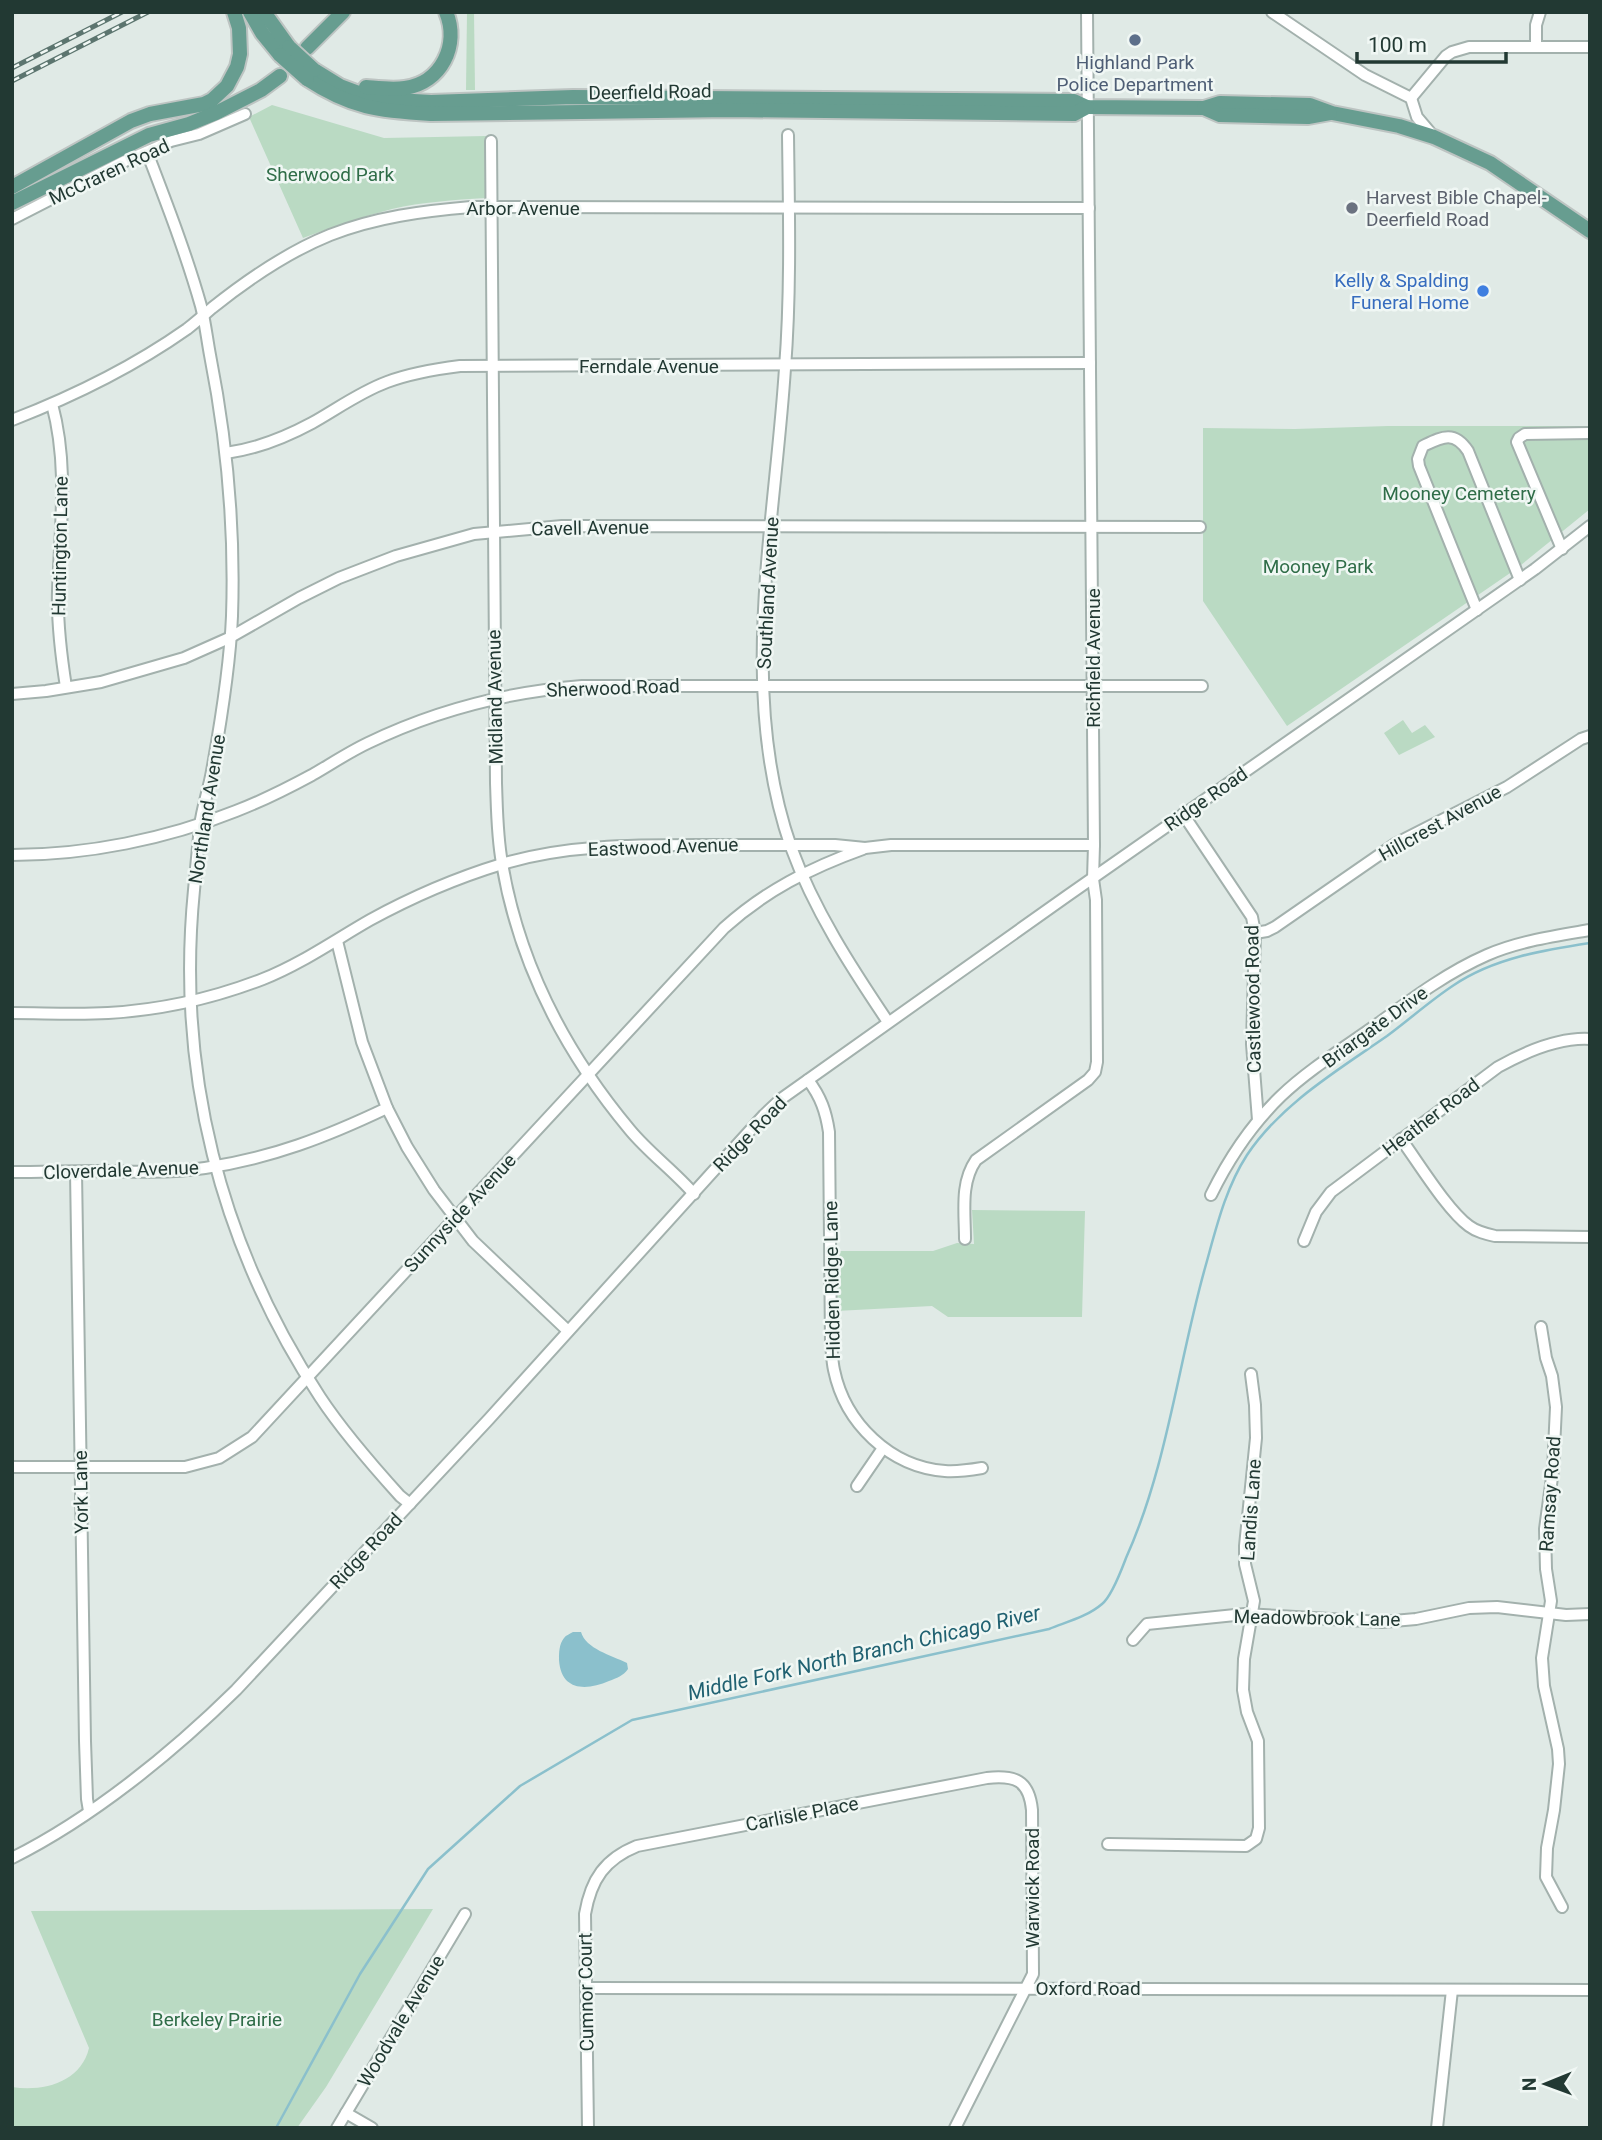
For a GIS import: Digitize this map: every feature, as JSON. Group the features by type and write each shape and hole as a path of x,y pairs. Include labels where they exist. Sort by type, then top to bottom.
{"main road":[{"path":"12,187 131,121 166,110 196,107 212,100 227,86 237,67 240,36 234,12"},
{"name":"Deerfield Road","path":"250,12 262,33 310,75 352,103 395,112 431,114 730,110 1074,114 1087,107"},
{"name":"Deerfield Road","path":"264,12 285,51"},
{"path":"307,48 343,12"},
{"path":"340,86 406,88 421,84 433,76 448,54 451,40 446,12"},
{"name":"Deerfield Road","path":"310,75 372,96 431,103 573,97 711,97 1074,101 1087,107 1204,108 1220,103 1310,105 1332,113 1399,126 1434,137 1490,163 1587,225"},
{"path":"12,203 149,135 216,113 261,90 280,76"}],"street":[{"name":"Richfield Avenue","path":"965,1240 965,1183 968,1171 976,1160 1088,1080 1097,1062 1096,900 1093,879 1093,527 1087,12"},
{"path":"1272,12 1365,75 1411,98 1417,117 1434,137"},
{"path":"1536,47 1539,12"},
{"path":"1411,98 1439,62 1452,52 1469,47 1590,47"},
{"name":"McCraren Road","path":"12,219 171,141 199,134 245,114"},
{"name":"Southland Avenue","path":"788,135 786,366 765,614 763,685 767,736 790,845 802,875 837,944 888,1023"},
{"name":"Midland Avenue","path":"491,141 496,782 502,864 514,915 535,976 554,1017 587,1075 632,1133 694,1194"},
{"name":"Northland Avenue","path":"147,152 174,221 202,309 226,453 232,533 232,620 217,742 201,824 193,893 191,1000 196,1070 206,1131 234,1227 273,1318 349,1437 410,1504"},
{"name":"Arbor Avenue","path":"12,420 111,376 177,336 277,262 329,236 391,216 429,210 491,207 1089,208"},
{"name":"Ferndale Avenue","path":"226,453 238,452 292,433 387,382 436,369 493,366 1090,363"},
{"name":"Huntington Lane","path":"52,404 62,464 58,617 66,687"},
{"path":"1562,549 1517,442 1525,434 1590,433"},
{"path":"1477,610 1419,466 1418,459 1423,446 1450,436 1463,443 1520,580"},
{"name":"Cavell Avenue","path":"12,694 91,684 128,676 184,658 229,638 299,598 370,565 448,541 493,532 562,526 1199,527"},
{"name":"Ridge Road","path":"12,1858 62,1830 89,1811 206,1720 298,1625 764,1115 782,1099 1183,814 1587,534"},
{"name":"Sherwood Road","path":"12,855 111,846 201,824 281,791 365,744 401,728 439,713 524,692 582,686 1202,686"},
{"name":"Hillcrest Avenue","path":"1255,933 1275,927 1395,844 1507,787 1581,738 1590,736"},
{"name":"Castlewood Road","path":"1183,814 1252,917 1255,933 1252,1044 1258,1120"},
{"name":"Eastwood Avenue","path":"12,1013 106,1013 141,1010 191,1000 263,979 302,961 367,922 426,892 502,864 569,850 627,845 835,845 865,848 891,845 1094,845"},
{"name":"Sunnyside Avenue","path":"12,1467 185,1467 219,1458 253,1437 724,928 788,881 865,848"},
{"name":"Briargate Drive","path":"1211,1195 1237,1148 1258,1120 1283,1094 1418,995 1487,955 1530,941 1590,930"},
{"path":"337,941 362,1042 387,1108 407,1147 454,1218 491,1258 568,1331"},
{"name":"Heather Road","path":"1304,1241 1316,1212 1331,1192 1498,1067 1516,1056 1546,1045 1590,1040"},
{"name":"Hidden Ridge Lane","path":"808,1080 826,1110 829,1132 831,1343 838,1386 867,1434 897,1457 930,1470 957,1472 982,1468"},
{"name":"Cloverdale Avenue","path":"12,1172 175,1171 215,1166 255,1159 313,1141 387,1108"},
{"path":"1401,1139 1468,1226 1495,1236 1590,1237"},
{"name":"York Lane","path":"76,1172 85,1741 89,1811"},
{"name":"Ramsay Road","path":"1541,1327 1556,1407 1553,1470 1545,1539 1551,1601 1542,1671 1559,1765 1547,1849 1546,1877 1562,1907"},
{"name":"Landis Lane","path":"1108,1844 1247,1846 1256,1839 1260,1819 1258,1741 1247,1712 1243,1690 1246,1641 1254,1601 1248,1581 1245,1546 1255,1459 1255,1405 1251,1374"},
{"path":"857,1486 883,1448"},
{"name":"Meadowbrook Lane","path":"1133,1640 1147,1624 1253,1614 1382,1622 1416,1619 1469,1608 1497,1607 1549,1614 1590,1614"},
{"name":"Carlisle Place","path":"609,1862 620,1853 637,1846 1000,1777"},
{"name":"Warwick Road","path":"955,2128 1033,1974 1031,1798 1020,1782 1014,1778 1000,1777"},
{"name":"Cumnor Court","path":"588,2128 585,1914 592,1886 609,1862"},
{"name":"Woodvale Avenue","path":"337,2128 465,1914"},
{"name":"Oxford Road","path":"586,1988 1590,1990"},
{"path":"1437,2128 1452,1990"},
{"path":"346,2113 372,2128"}],"green space":[{"path":"467,12 474,12 475,90 466,90"},
{"name":"Sherwood Park","path":"272,105 384,138 486,136 485,198 392,209 303,238 249,117"},
{"name":"Mooney Park","path":"1590,426 1590,509 1516,569 1287,726 1203,601 1203,428"},
{"path":"1403,720 1412,733 1425,725 1435,737 1399,755 1384,733"},
{"path":"972,1210 1085,1211 1082,1317 948,1317 932,1306 836,1311 835,1251 933,1251 957,1243 974,1244"},
{"name":"Berkeley Prairie","path":"433,1909 326,2087 297,2128 12,2128 12,2087 48,2086 70,2077 85,2060 89,2048 31,1911"}],"water":[{"path":"573,1632 581,1632 588,1643 627,1663 628,1669 617,1678 592,1686 576,1686 570,1683 561,1670 559,1652 564,1638"}],"waterway":[{"name":"Middle Fork North Branch Chicago River","path":"276,2128 360,1974 428,1869 520,1786 632,1720 1049,1629 1083,1616 1102,1604 1119,1576 1152,1488 1213,1239 1227,1195 1247,1155 1276,1120 1311,1089 1454,985 1502,962 1537,952 1590,943"}],"railway":[{"path":"12,68 122,12"},
{"path":"12,81 148,12"}],"place":[{"name":"Highland Park Police Department","path":"1135,40"},
{"name":"Harvest Bible Chapel- Deerfield Road","path":"1352,208"},
{"name":"Kelly & Spalding Funeral Home","path":"1483,291"}],"park label":[{"name":"Mooney Cemetery","path":"1459,493"}]}
